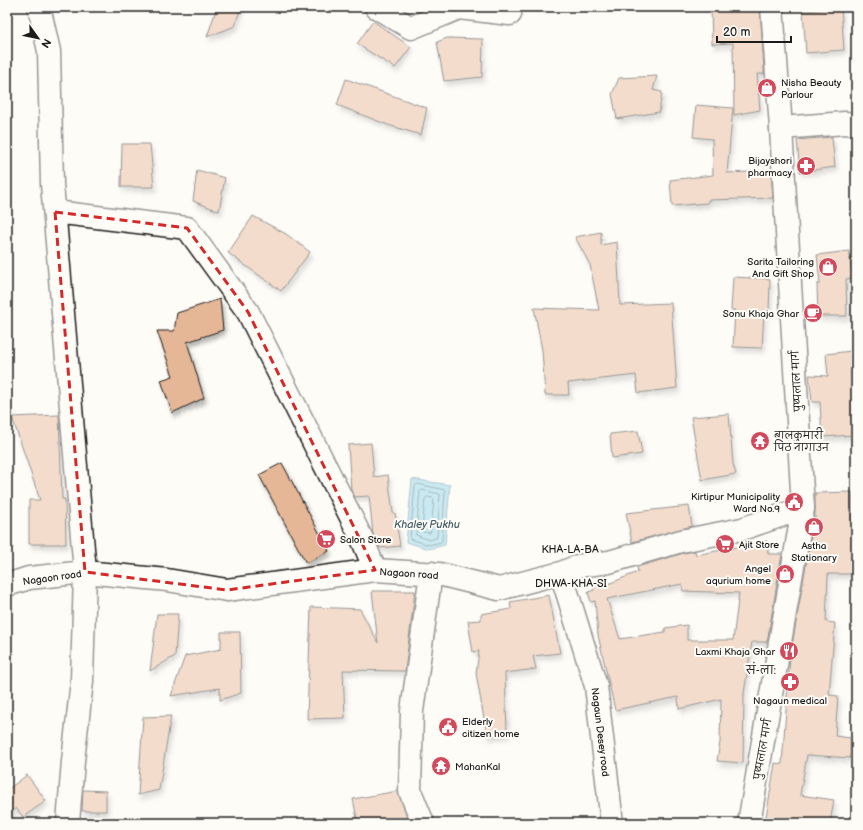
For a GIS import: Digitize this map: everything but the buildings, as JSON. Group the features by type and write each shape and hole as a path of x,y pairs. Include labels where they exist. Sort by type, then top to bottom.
{"street":[{"path":"39,7 49,51 52,184 85,572 82,681 68,823"},
{"path":"376,7 410,28 460,8 510,14"},
{"name":"पुष्पलाल मार्ग","path":"748,823 803,508 781,128 772,7"},
{"path":"781,128 845,123 856,124"},
{"path":"55,212 187,228 248,312 363,540 375,570"},
{"name":"Nagaon road","path":"7,586 30,578 85,572 167,580 227,590 375,570 431,573 499,589 561,573 578,566 609,562 681,541 742,529 803,508"},
{"path":"424,823 410,791 410,777 412,711 431,573"},
{"name":"Nagaun Desey road","path":"561,573 596,686 612,823"}],"highlighted area":[{"path":"55,212 187,228 248,312 375,570 227,590 85,572"}],"water":[{"name":"Khaley Pukhu","path":"412,479 450,485 445,545 429,549 406,542"}],"place":[{"name":"Nisha Beauty Parlour","path":"767,88"},
{"name":"Bijayshori pharmacy","path":"806,166"},
{"name":"Sarita Tailoring And Gift Shop","path":"828,267"},
{"name":"Sonu Khaja Ghar","path":"813,313"},
{"name":"बालकुमारी पिठ नागाउन","path":"760,441"},
{"name":"Kirtipur Municipality Ward No.9","path":"794,502"},
{"name":"Astha Stationary","path":"814,527"},
{"name":"Salon Store","path":"326,539"},
{"name":"Ajit Store","path":"725,544"},
{"name":"Angel aqurium home","path":"785,574"},
{"name":"Laxmi Khaja Ghar","path":"789,651"},
{"name":"Nagaun medical","path":"790,682"},
{"name":"Elderly citizen home","path":"448,727"},
{"name":"MahanKal","path":"441,766"}],"district":[{"name":"KHA-LA-BA","path":"570,549"},
{"name":"DHWA-KHA-SI","path":"571,583"},
{"name":"सं-ला:","path":"761,670"}]}
